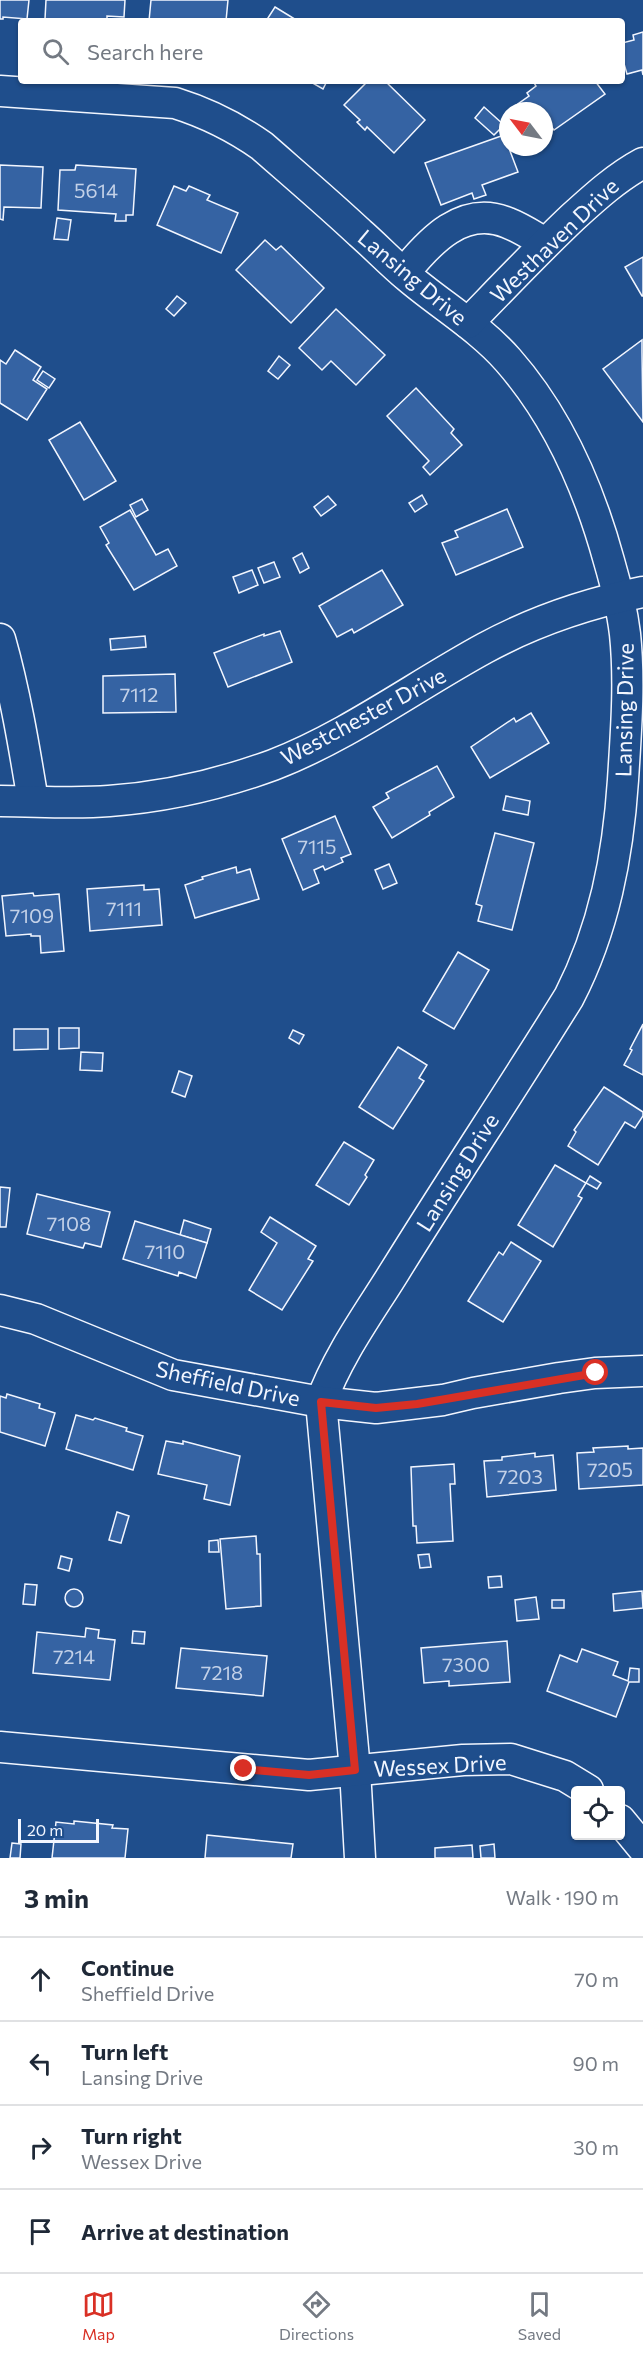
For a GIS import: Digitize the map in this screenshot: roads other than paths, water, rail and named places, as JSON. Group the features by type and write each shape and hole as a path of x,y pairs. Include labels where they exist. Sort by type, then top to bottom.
{"street":[{"name":"Lansing Drive","path":"0,91 175,103 202,111 240,131 262,146 404,273 468,323 508,360 561,435 631,595 625,754 619,830 608,891 591,948 569,997 465,1158 354,1338 330,1378 321,1402 355,1770 360,1858"},
{"name":"Westhaven Drive","path":"468,323 545,243 615,180 643,163"},
{"path":"404,273 425,246 439,234 468,220 480,217 509,223 545,243"},
{"name":"Westchester Drive","path":"0,801 110,801 156,795 190,789 274,764 350,727 485,648 565,614 631,595"},
{"path":"0,639 12,687 33,801"},
{"name":"Sheffield Drive","path":"0,1310 36,1319 173,1376 321,1402 376,1408 443,1400 559,1378 596,1373 643,1371"},
{"name":"Wessex Drive","path":"0,1747 309,1775 463,1760 511,1759 565,1776 580,1786"},
{"path":"625,1825 643,1848"}]}
